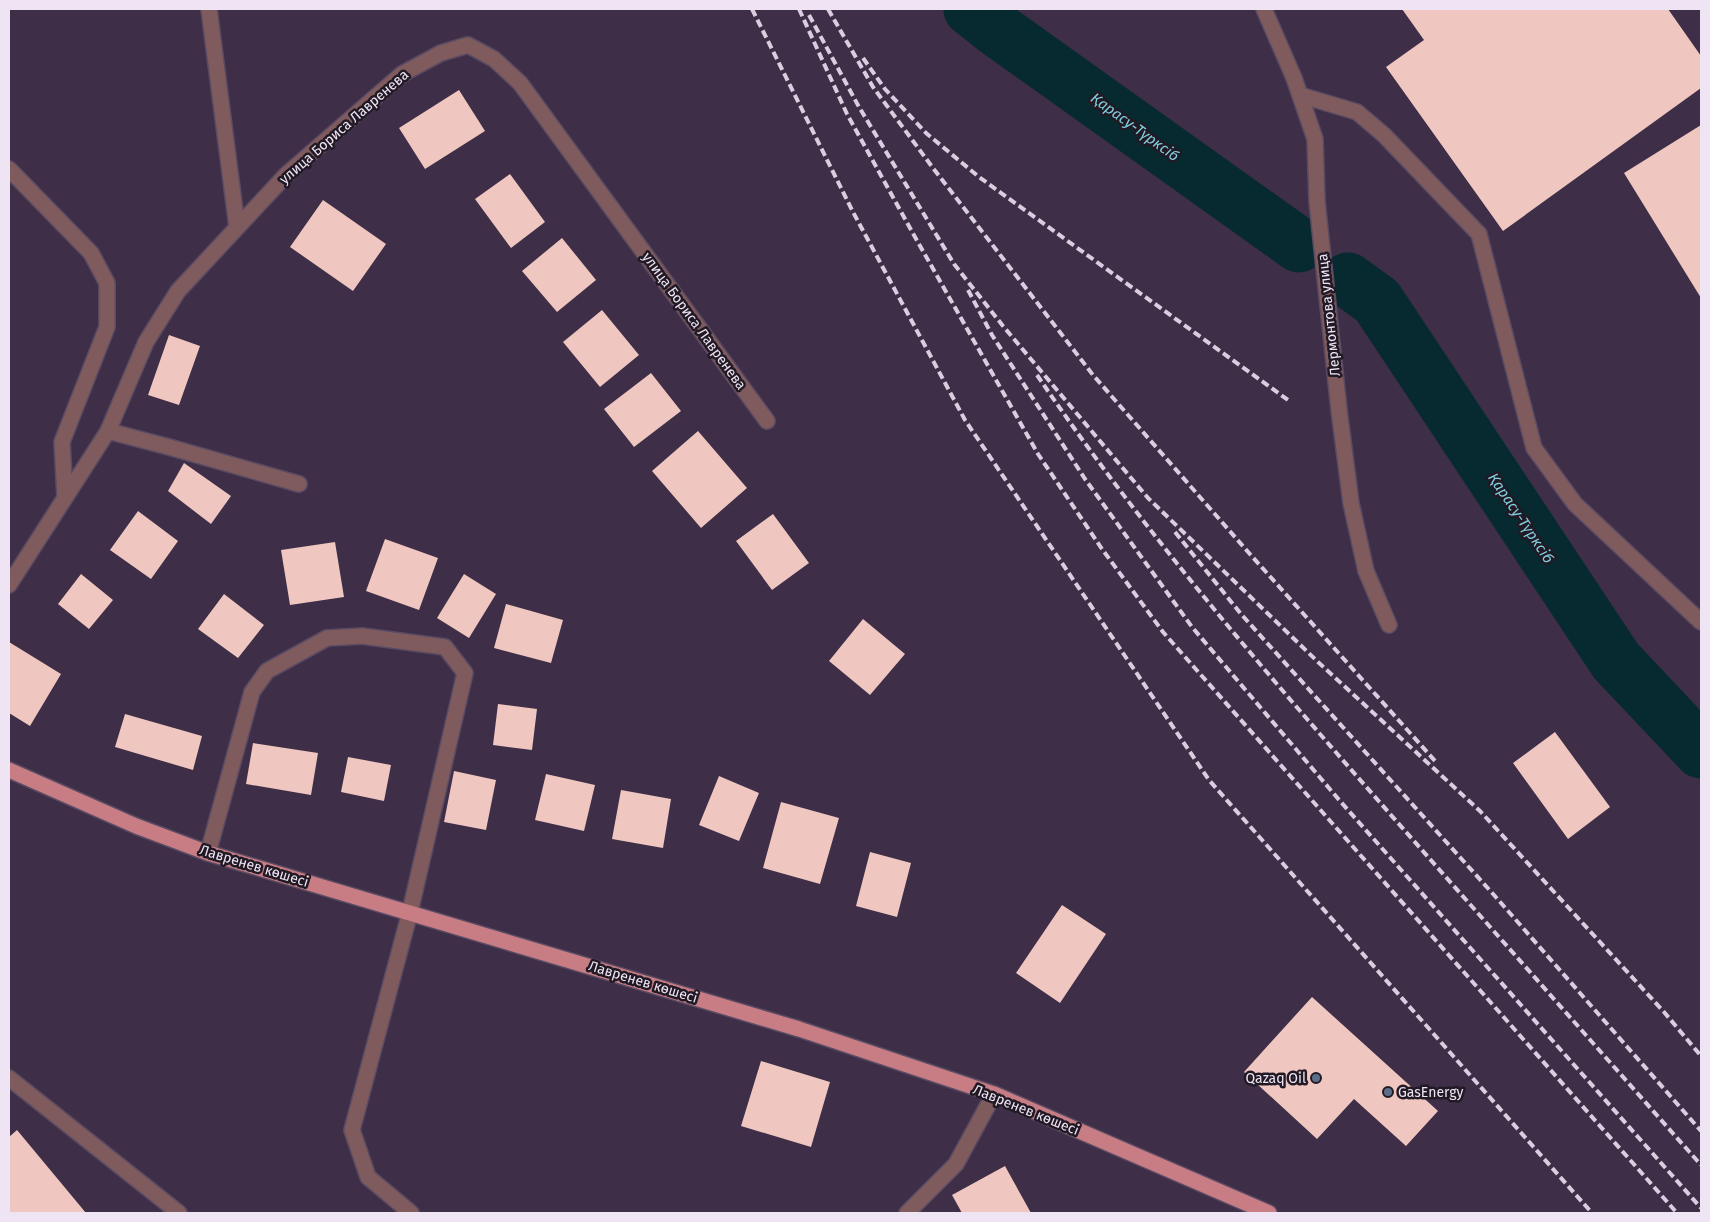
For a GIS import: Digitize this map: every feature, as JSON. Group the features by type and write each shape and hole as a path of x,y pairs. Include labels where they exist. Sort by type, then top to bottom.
{"main road":[{"name":"Лавренев көшесі","path":"9,770 136,826 208,853 799,1029 994,1094 1269,1213"}],"street":[{"path":"209,9 238,227"},
{"name":"Лермонтова улица","path":"1264,9 1294,78 1315,139 1318,211 1351,503 1366,571 1389,625"},
{"name":"улица Бориса Лавренева","path":"9,585 108,430 146,342 178,291 286,174 402,74 441,53 468,45 494,59 520,82 767,421"},
{"path":"1300,95 1358,112 1384,135 1479,234 1534,448 1575,504 1701,622"},
{"path":"9,169 91,253 107,283 107,327 62,442 65,498"},
{"path":"108,430 299,484"},
{"path":"208,853 252,692 267,671 327,638 362,636 445,647 465,673 410,912 352,1130 368,1177 410,1213"},
{"path":"9,1078 179,1213"},
{"path":"910,1212 956,1164 994,1094"}],"building":[{"path":"1402,9 1668,9 1701,56 1701,88 1503,231 1386,67 1424,40"},
{"path":"459,90 485,131 425,169 399,128"},
{"path":"1701,125 1701,298 1624,173"},
{"path":"510,174 545,222 511,248 475,199"},
{"path":"323,200 386,244 353,291 290,247"},
{"path":"562,238 596,280 557,312 522,271"},
{"path":"602,310 639,355 600,387 563,342"},
{"path":"169,335 200,346 179,405 148,395"},
{"path":"651,373 681,411 634,447 604,409"},
{"path":"698,431 747,488 701,528 652,471"},
{"path":"184,463 231,496 211,524 168,491"},
{"path":"138,511 178,541 151,579 110,550"},
{"path":"773,514 809,563 772,590 736,541"},
{"path":"385,539 438,558 419,610 366,591"},
{"path":"335,542 344,597 290,605 281,550"},
{"path":"81,574 113,600 89,629 58,604"},
{"path":"464,574 496,594 469,638 437,618"},
{"path":"224,594 264,625 238,658 198,629"},
{"path":"506,604 563,620 551,663 494,648"},
{"path":"863,619 905,654 870,695 829,661"},
{"path":"9,642 61,674 30,726 9,713"},
{"path":"498,704 537,709 532,750 493,745"},
{"path":"125,714 202,736 193,770 115,747"},
{"path":"1555,732 1610,807 1568,839 1513,763"},
{"path":"253,743 318,753 311,795 246,784"},
{"path":"348,757 391,765 384,801 341,792"},
{"path":"454,771 496,780 486,830 444,822"},
{"path":"546,774 595,785 584,831 535,820"},
{"path":"719,776 759,793 739,841 699,825"},
{"path":"621,790 671,799 663,848 612,839"},
{"path":"781,802 839,818 820,884 763,868"},
{"path":"870,852 911,863 897,917 856,906"},
{"path":"1062,905 1106,934 1060,1003 1016,973"},
{"path":"1312,997 1438,1111 1406,1146 1354,1099 1317,1139 1244,1072"},
{"path":"761,1061 830,1082 811,1147 741,1126"},
{"path":"17,1130 86,1213 9,1213 9,1137"},
{"path":"1005,1166 1031,1213 962,1213 952,1195"}],"waterway":[{"name":"Қарасу-Түрксіб","path":"971,9 1299,245"},
{"name":"Қарасу-Түрксіб","path":"1348,280 1377,301 1616,661 1701,751"}],"railway":[{"path":"752,9 853,212 965,420 1209,780 1592,1213"},
{"path":"799,9 847,114 915,237 1038,454 1102,549 1163,632 1677,1213"},
{"path":"828,9 873,87 1093,375 1436,762"},
{"path":"809,15 859,107 954,264 1003,326 1148,498 1318,662 1480,811 1664,1012 1701,1056"},
{"path":"863,58 885,89 926,133 979,177 1288,400"},
{"path":"968,290 992,335 1085,479 1192,627 1340,801 1701,1208"},
{"path":"1037,375 1121,492 1256,660 1701,1165"},
{"path":"1175,532 1241,614 1494,895 1701,1131"}],"place":[{"name":"Qazaq Oil","path":"1316,1078"},
{"name":"GasEnergy","path":"1388,1092"}]}
